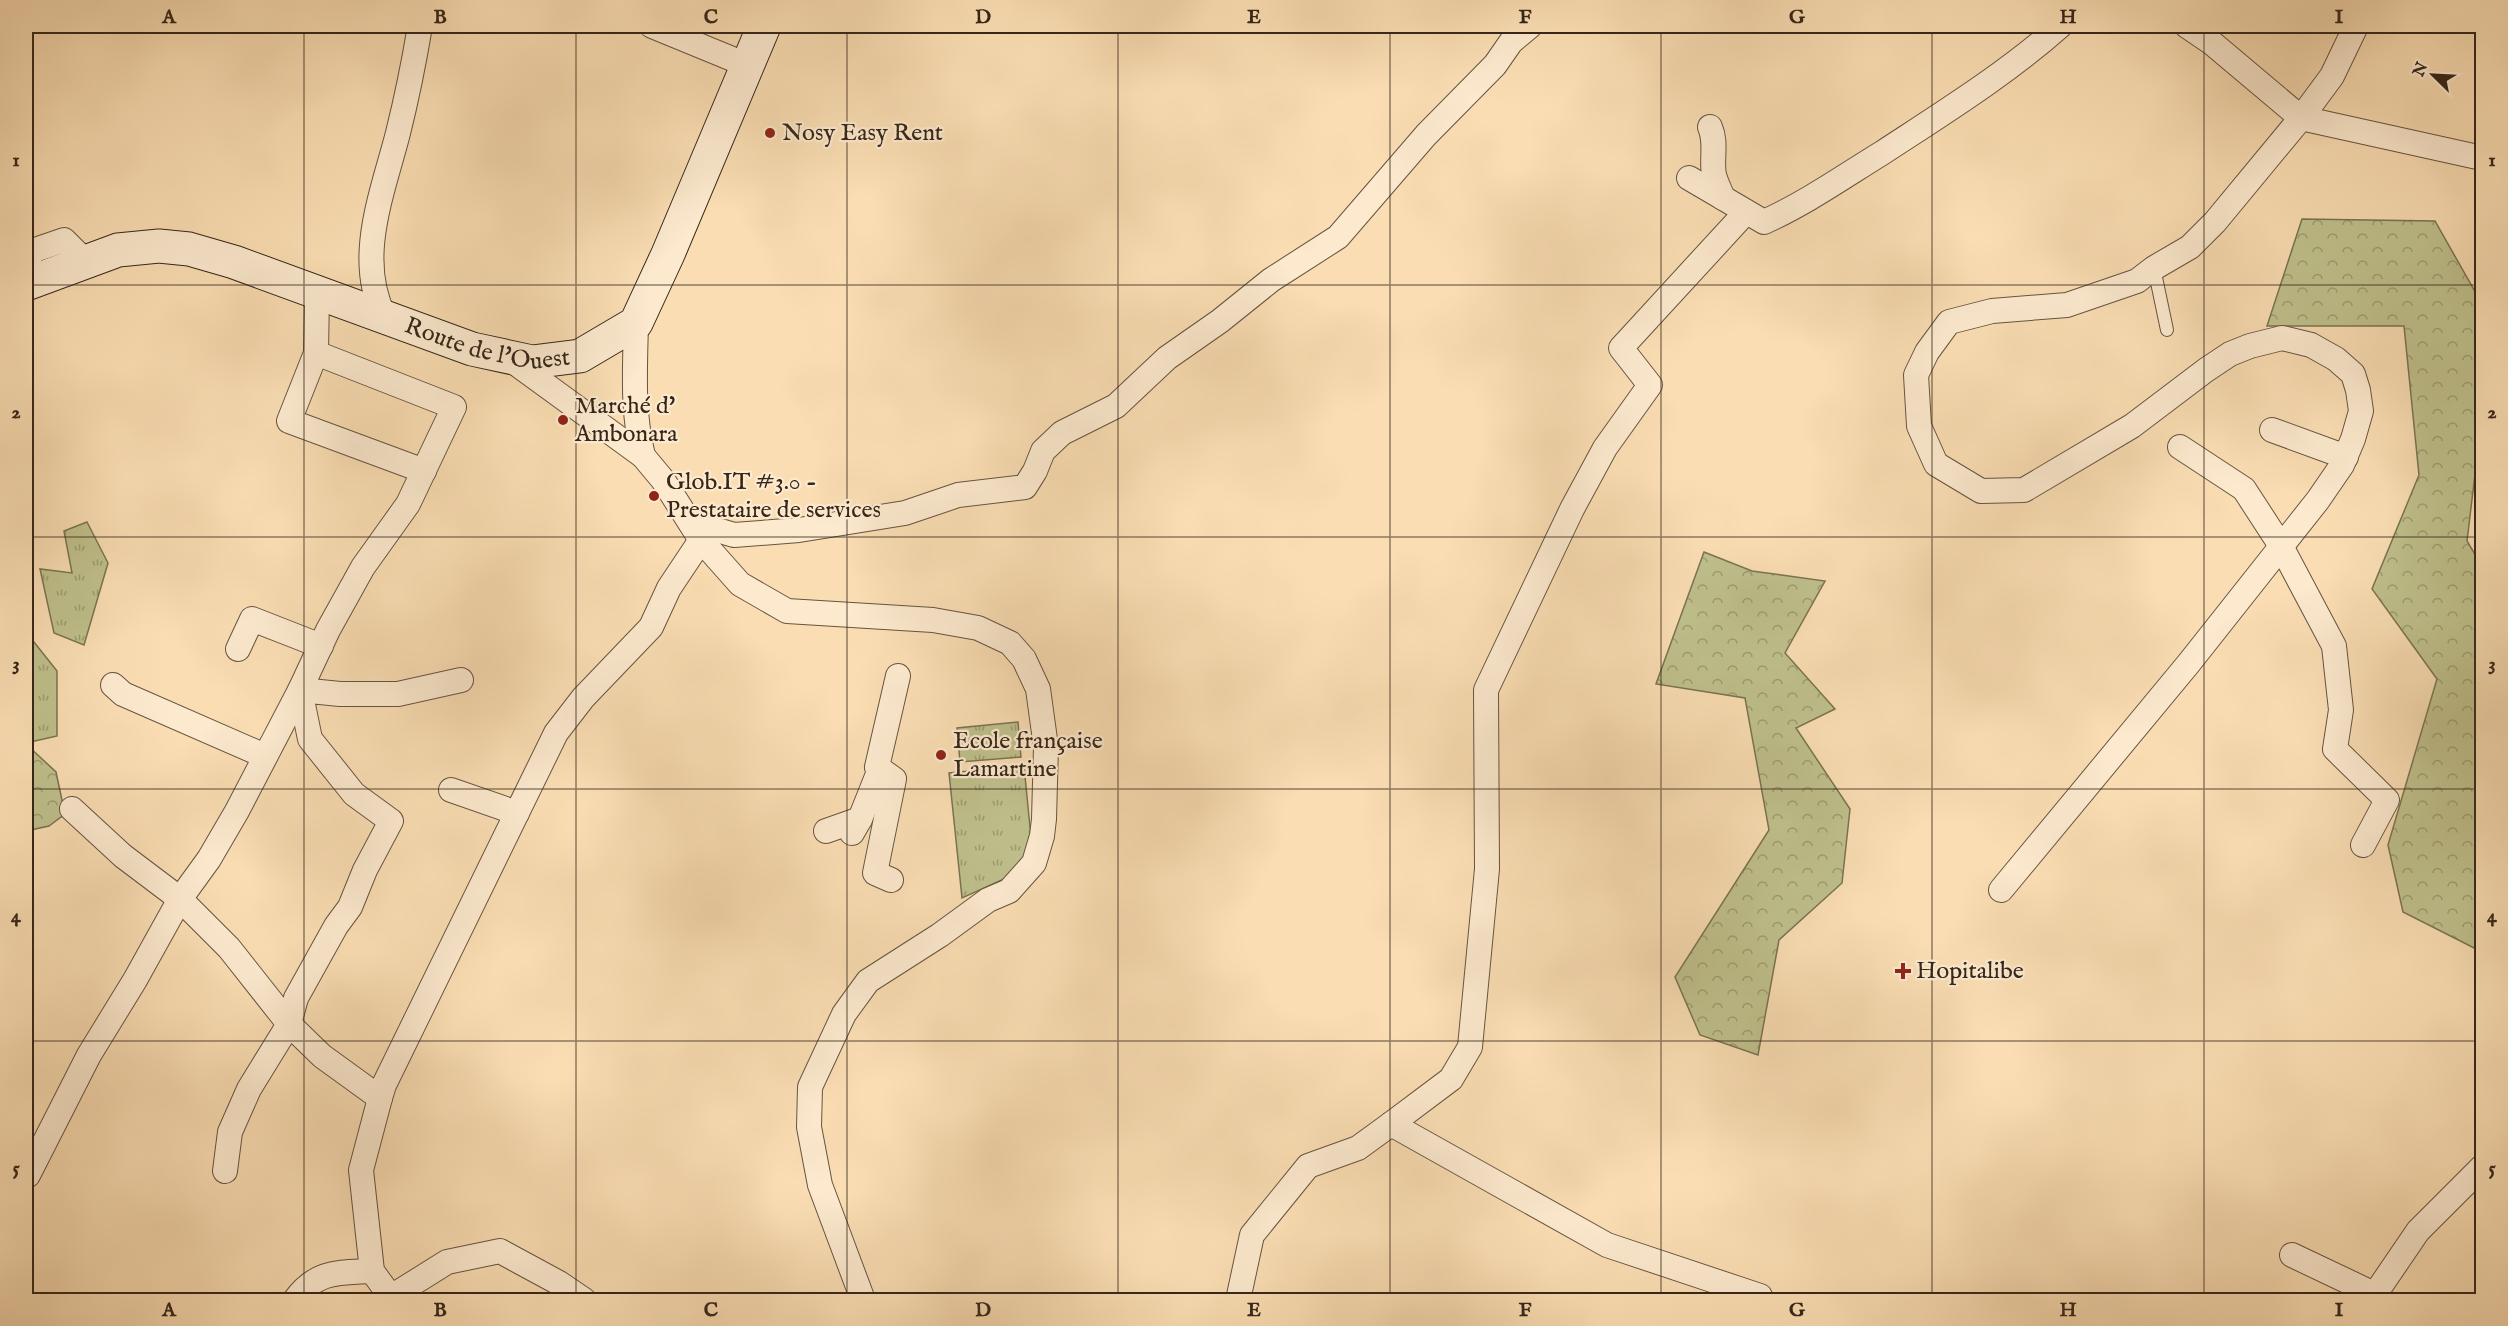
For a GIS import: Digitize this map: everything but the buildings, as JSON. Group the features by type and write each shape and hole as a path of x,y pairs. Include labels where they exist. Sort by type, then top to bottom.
{"main road":[{"path":"636,323 668,254 764,26"},
{"name":"Route de l'Ouest","path":"27,267 87,263 118,250 134,248 159,246 189,249 234,262 472,349 532,362 580,356 636,323"}],"street":[{"path":"384,316 375,293 370,261 377,208 412,76 420,26"},
{"path":"652,26 747,65"},
{"path":"695,531 734,535 799,530 905,513 958,495 1024,487 1035,471 1043,451 1062,433 1116,406 1167,358 1220,321 1271,280 1338,237 1426,135 1495,65 1511,42 1530,26"},
{"path":"1689,178 1764,222 1794,209 1950,110 2035,48 2060,26"},
{"path":"2187,26 2212,43 2301,118 2482,158"},
{"path":"2001,890 2189,663 2318,500 2346,456 2361,411 2352,374 2336,359 2311,345 2282,338 2230,354 2132,426 2024,490 1981,491 1936,464 1919,426 1916,375 1927,352 1949,322 1992,311 2067,305 2137,281 2154,268 2190,248 2215,222 2301,118 2332,76 2356,26"},
{"path":"1710,127 1715,139 1714,175 1723,198"},
{"path":"1238,1300 1252,1235 1308,1166 1358,1148 1451,1079 1470,1047 1487,869 1486,690 1572,509 1605,448 1650,385 1621,348 1746,212"},
{"path":"317,294 316,353 290,421 424,471"},
{"path":"636,323 634,397 638,435 644,456"},
{"path":"28,1175 88,1054 135,980 180,899 209,859 363,567 408,504 454,407 316,353"},
{"path":"510,359 644,456 663,480 695,531 740,584 787,611 933,620 978,628 1010,643 1024,659 1038,689 1046,747 1044,819 1042,836 1034,863 1009,891 988,900 940,935 868,981 844,1014 810,1088 808,1127 820,1185 863,1300"},
{"path":"2272,430 2346,456"},
{"path":"2180,447 2244,489 2281,546 2334,646 2342,710 2335,749 2387,800 2362,845"},
{"path":"584,1300 500,1251 447,1262 392,1299 372,1271 361,1170 384,1085 556,733 583,698 651,627 695,531"},
{"path":"238,649 252,619 321,646"},
{"path":"891,880 875,873 894,779 877,767 898,676"},
{"path":"300,690 340,694 398,694 461,680"},
{"path":"113,685 123,694 265,756"},
{"path":"225,1171 230,1132 249,1089 289,1024 296,998 336,926 350,907 365,870 391,821 354,794 310,740 300,690"},
{"path":"826,831 856,826 880,769"},
{"path":"451,790 518,813"},
{"path":"72,809 123,856 180,899 229,948 289,1024 322,1056 380,1098"},
{"path":"1390,1124 1607,1245 1760,1296"},
{"path":"2292,1255 2373,1297 2418,1231 2482,1167"},
{"path":"294,1300 323,1275 372,1271"}],"lane":[{"path":"2154,268 2167,330"}],"green space":[{"path":"2302,219 2435,221 2482,304 2482,416 2467,541 2482,566 2482,952 2403,912 2388,845 2437,679 2372,589 2419,475 2404,326 2267,326"},
{"path":"87,522 108,563 84,645 54,633 40,569 72,573 64,531"},
{"path":"1704,552 1752,571 1825,581 1785,653 1835,709 1796,728 1850,809 1842,883 1779,940 1758,1055 1700,1035 1675,977 1769,830 1745,698 1656,684"},
{"path":"26,632 57,671 57,736 26,743"},
{"path":"1018,722 1021,757 960,762 957,728"},
{"path":"26,744 56,772 65,814 49,826 26,831"},
{"path":"1024,766 1032,847 1013,875 962,898 949,773"},
{"path":"26,871 33,904 26,933"}],"place":[{"name":"Nosy Easy Rent","path":"770,133"},
{"name":"Marché d' Ambonara","path":"563,420"},
{"name":"Glob.IT #3.0 - Prestataire de services","path":"654,496"},
{"name":"Ecole française Lamartine","path":"941,755"},
{"name":"Hopitalibe","path":"1903,971"}]}
